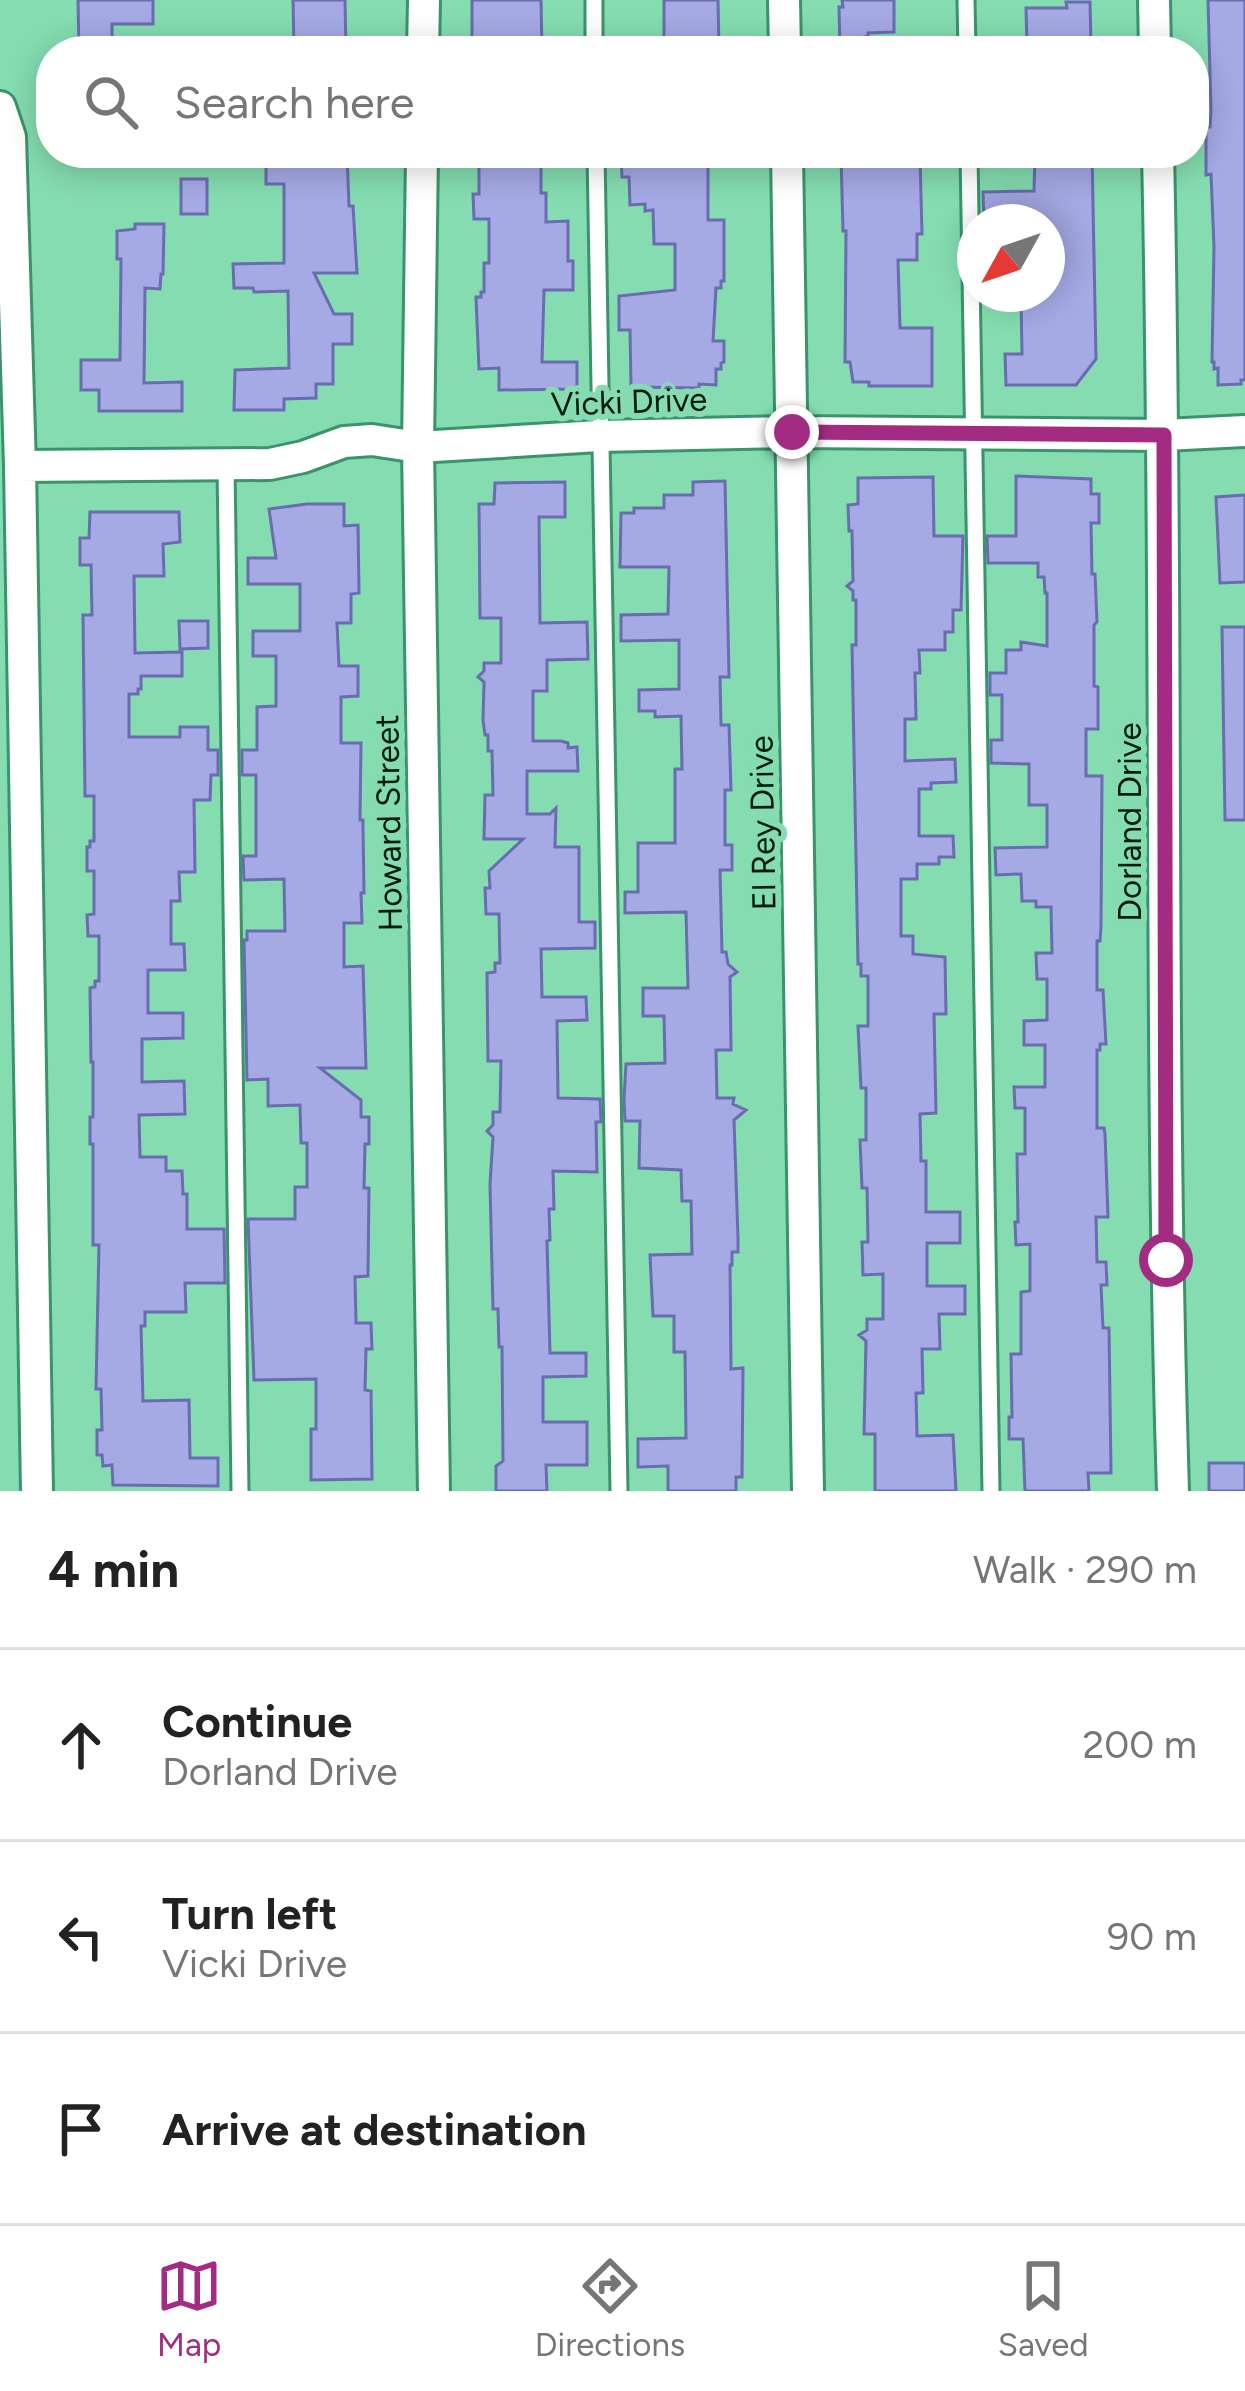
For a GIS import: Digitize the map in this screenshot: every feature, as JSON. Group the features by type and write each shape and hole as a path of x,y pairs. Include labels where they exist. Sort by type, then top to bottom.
{"street":[{"path":"423,36 424,0"},
{"path":"784,0 784,36"},
{"path":"1154,0 1155,36"},
{"path":"0,107 10,136 20,466 37,1491"},
{"name":"Howard Street","path":"422,168 418,447 434,1491"},
{"name":"El Rey Drive","path":"787,168 808,1491"},
{"name":"Dorland Drive","path":"1158,168 1164,435 1166,1260 1173,1491"},
{"name":"Vicki Drive","path":"20,466 270,464 344,442 372,440 418,447 599,436 792,432 1164,435 1245,431"}],"lane":[{"path":"594,0 594,36"},
{"path":"966,0 967,36"},
{"path":"596,168 619,1491"},
{"path":"969,168 991,1491"},
{"path":"226,466 240,1491"}],"building":[{"path":"78,0 153,0 153,24 112,24 112,36 79,36"},
{"path":"293,0 345,0 346,36 294,36"},
{"path":"472,0 541,0 542,36 472,36"},
{"path":"664,0 718,0 719,36 664,36"},
{"path":"842,0 894,0 894,32 840,36 839,7 843,7"},
{"path":"1208,0 1245,0 1245,380 1241,384 1218,385 1218,368 1212,362 1214,247 1211,174 1206,175 1211,111"},
{"path":"1066,2 1090,2 1091,36 1027,36 1026,8 1067,8"},
{"path":"266,168 348,168 357,273 314,273 334,314 352,314 352,344 333,344 333,384 316,384 316,398 284,399 284,410 234,410 235,370 289,368 288,291 234,288 233,264 284,263 284,184 266,184"},
{"path":"479,168 541,168 546,222 568,221 573,290 544,290 542,362 577,362 577,389 499,390 499,368 479,369 476,297 484,292 484,263 489,263 489,219 474,219 473,194 479,194"},
{"path":"622,168 708,168 708,220 724,220 724,281 716,288 713,341 724,341 724,362 716,369 716,385 631,387 630,330 619,330 619,296 675,290 675,244 654,244 653,210 645,211 645,204 630,205 629,177 622,177"},
{"path":"841,168 920,168 922,234 917,234 917,260 898,260 900,328 932,328 932,386 853,382 850,362 845,362"},
{"path":"1035,168 1092,168 1096,359 1076,385 1006,385 1005,354 1022,354 1021,312 1065,312 1065,204 983,204 983,192 1034,191"},
{"path":"181,179 207,179 207,214 181,214"},
{"path":"135,224 164,224 160,289 145,288 144,383 182,382 182,411 99,411 99,390 81,390 81,360 120,360 117,231 135,229"},
{"path":"1016,476 1091,479 1091,494 1099,494 1099,523 1091,523 1098,729 1086,729 1086,776 1102,776 1097,990 1103,990 1106,1044 1097,1050 1097,1128 1104,1128 1105,1134 1108,1217 1096,1217 1097,1262 1106,1262 1107,1285 1101,1285 1103,1328 1109,1328 1111,1473 1088,1473 1089,1491 1025,1491 1023,1439 1009,1439 1011,1354 1021,1354 1021,1292 1030,1291 1030,1244 1016,1245 1017,1154 1025,1154 1025,1108 1015,1108 1014,1087 1045,1087 1045,1045 1024,1045 1024,1021 1047,1020 1047,979 1037,979 1036,953 1052,953 1051,907 1022,901 1021,874 996,875 995,848 1047,847 1047,805 1029,805 1029,764 991,763 991,740 1002,740 1002,695 990,695 990,673 1006,673 1006,650 1021,650 1021,642 1047,646 1047,593 1044,577 1038,577 1038,563 988,563 987,536 1016,536"},
{"path":"933,477 934,536 963,536 961,610 953,610 953,632 945,632 945,650 919,650 916,719 905,719 905,761 955,759 956,782 931,783 931,789 919,789 919,836 953,836 954,857 939,857 939,864 917,864 917,879 901,879 901,936 913,936 913,954 945,957 946,1014 934,1014 936,1113 920,1114 921,1161 926,1161 926,1212 960,1212 960,1243 927,1243 927,1286 965,1286 965,1314 939,1314 940,1349 922,1349 923,1393 916,1393 917,1436 953,1435 956,1491 875,1491 875,1434 864,1434 866,1341 859,1335 867,1330 867,1319 883,1319 883,1274 863,1275 867,1188 862,1188 860,1140 866,1140 866,1088 861,1088 858,1026 868,1026 868,976 861,976 858,964 852,645 856,645 856,600 847,586 853,581 848,505 858,504 858,478"},
{"path":"725,481 729,677 720,677 721,725 729,725 731,790 725,790 725,845 732,845 732,870 720,870 722,952 737,972 730,977 731,1050 716,1050 717,1098 734,1098 733,1104 746,1110 734,1120 738,1252 732,1252 730,1265 731,1369 743,1368 742,1477 736,1477 736,1491 668,1491 668,1466 638,1467 638,1439 686,1438 685,1352 674,1352 674,1316 653,1316 650,1255 692,1254 691,1201 682,1201 681,1170 639,1168 640,1121 625,1121 624,1099 626,1064 665,1063 664,1016 643,1016 643,988 688,988 686,912 625,913 625,892 638,892 638,843 675,843 681,716 655,717 655,711 639,711 639,690 679,689 679,640 621,641 621,615 668,614 669,567 620,567 621,513 664,508 664,495 693,495 693,482"},
{"path":"565,482 565,517 539,517 540,623 587,622 588,659 547,660 547,691 533,691 533,741 561,741 568,748 577,747 578,771 527,771 527,814 550,814 556,808 555,847 579,847 579,922 595,922 595,948 541,949 542,997 586,997 587,1020 557,1021 558,1098 600,1099 597,1172 553,1171 554,1209 549,1209 547,1241 550,1353 586,1353 586,1376 543,1377 543,1422 587,1422 587,1465 546,1465 547,1491 496,1491 496,1466 503,1461 502,1347 498,1309 493,1309 493,1137 487,1131 493,1125 493,1112 500,1112 501,1061 488,1061 487,973 495,972 495,963 500,963 499,914 486,914 485,888 490,888 489,871 523,839 484,839 485,795 493,795 492,751 488,751 483,720 484,682 478,677 484,663 501,663 501,618 480,618 479,504 494,504 495,483"},
{"path":"1245,495 1245,582 1220,583 1216,497"},
{"path":"344,504 344,526 358,525 359,593 351,594 351,623 337,623 339,666 358,666 358,696 341,697 341,743 361,743 364,893 362,923 344,923 344,967 363,966 366,1068 320,1068 361,1100 361,1117 369,1117 364,1188 369,1188 368,1276 355,1277 356,1323 371,1323 365,1390 371,1391 372,1479 311,1480 316,1379 254,1380 248,1219 295,1219 295,1187 307,1187 307,1143 301,1143 300,1105 268,1106 268,1079 247,1080 244,940 247,931 285,931 284,879 244,880 243,856 256,856 256,775 242,775 242,750 257,750 257,707 276,706 276,656 253,656 253,631 300,631 300,584 248,584 248,558 276,558 269,509"},
{"path":"90,512 179,512 180,542 163,544 164,576 134,576 135,653 182,652 182,676 141,676 138,694 129,694 129,737 180,737 180,727 208,727 208,750 218,750 218,775 211,775 210,800 194,800 195,872 179,872 180,901 171,901 171,944 184,944 185,970 148,970 148,1013 183,1013 183,1038 142,1039 142,1082 184,1081 185,1114 139,1115 140,1157 166,1157 166,1171 182,1171 187,1229 224,1229 225,1283 185,1283 186,1312 145,1312 145,1326 141,1326 143,1401 189,1400 190,1458 218,1458 218,1486 113,1485 112,1465 103,1466 102,1455 97,1455 97,1430 102,1430 101,1389 96,1389 99,1245 93,1245 90,988 99,981 99,936 88,936 87,915 94,914 94,871 87,871 87,847 94,841 94,796 85,796 83,615 92,615 91,565 80,565 80,538 89,538"},
{"path":"179,621 208,621 208,648 180,649"},
{"path":"1222,627 1245,627 1245,820 1225,820"},
{"path":"1209,1463 1245,1463 1245,1491 1209,1491"}],"route":[{"path":"792,432 1164,435 1166,1260"}]}
